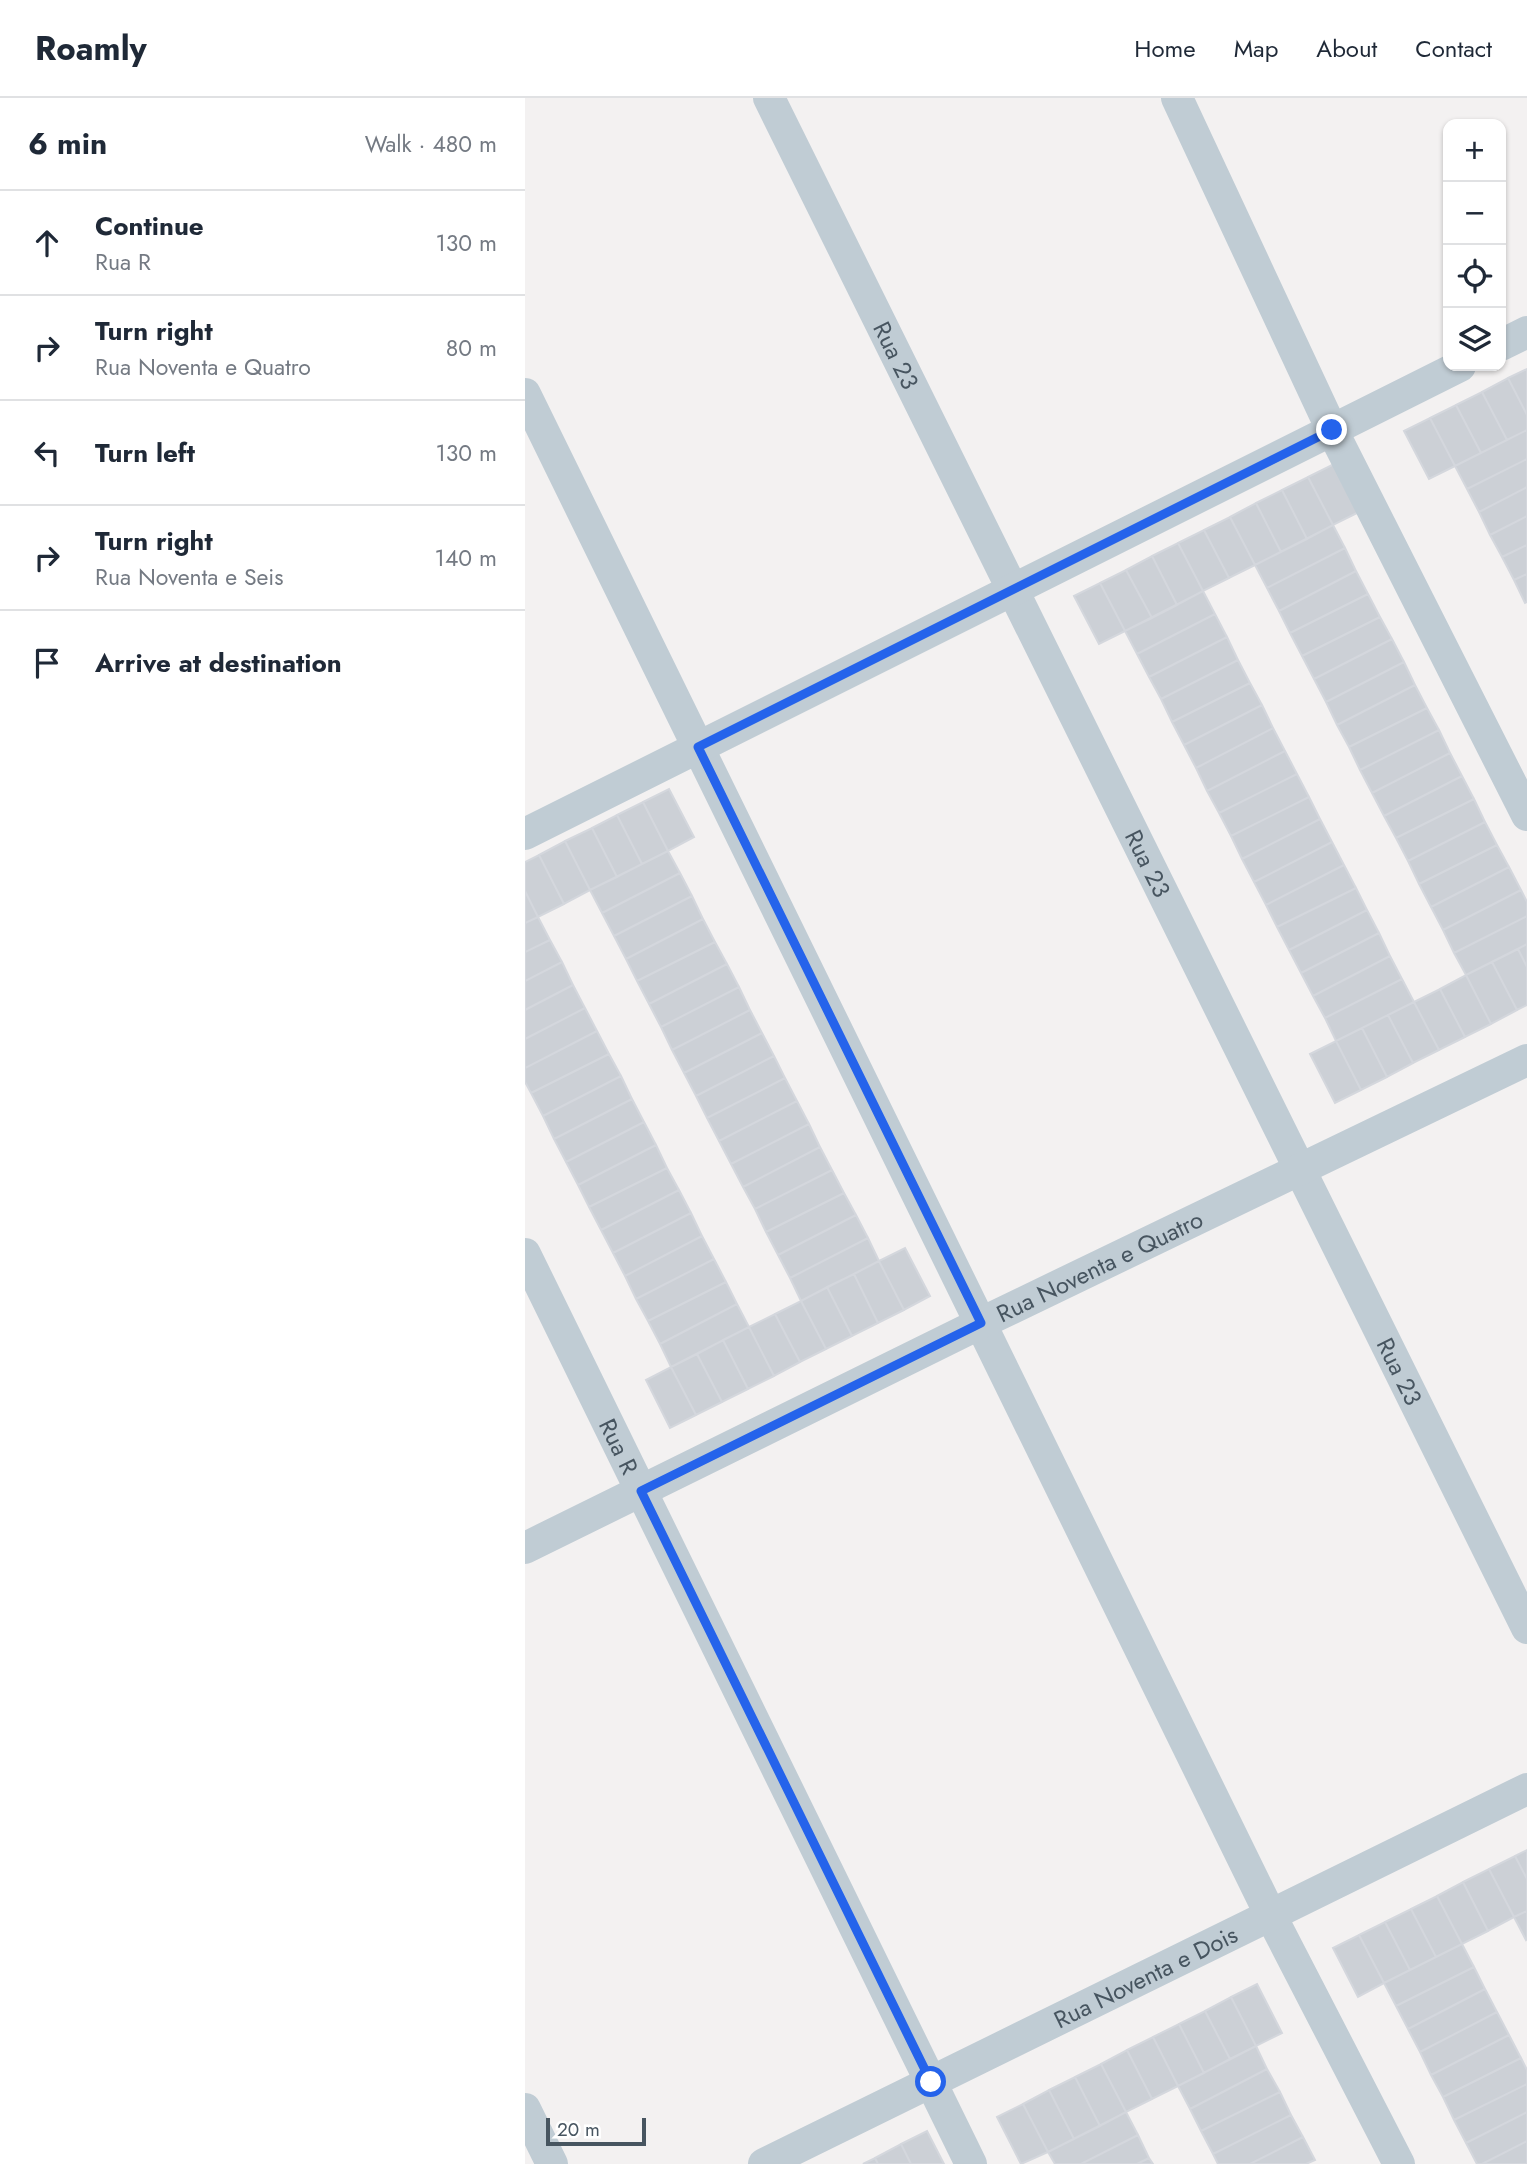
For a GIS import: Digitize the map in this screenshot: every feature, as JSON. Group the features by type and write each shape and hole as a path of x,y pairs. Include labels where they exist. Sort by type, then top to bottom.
{"street":[{"name":"Rua 23","path":"769,98 1527,1628"},
{"path":"1177,98 1332,430 1527,815"},
{"path":"1506,342 1527,332"},
{"path":"525,834 1450,371"},
{"path":"525,394 1271,1916 1399,2164"},
{"name":"Rua Noventa e Quatro","path":"525,1548 981,1323 1527,1060"},
{"name":"Rua R","path":"525,1254 971,2164"},
{"name":"Rua Noventa e Dois","path":"764,2164 1527,1789"},
{"path":"525,2109 552,2164"}],"building":[{"path":"1527,369 1527,415 1508,378"},
{"path":"1508,378 1527,415 1527,430 1507,440 1482,392"},
{"path":"1482,392 1507,440 1481,453 1456,405"},
{"path":"1456,405 1481,453 1455,466 1430,418"},
{"path":"1430,418 1455,466 1429,479 1404,431"},
{"path":"1527,430 1527,459 1467,489 1455,466"},
{"path":"1527,459 1527,487 1479,512 1467,489"},
{"path":"1334,464 1359,512 1333,525 1308,477"},
{"path":"1308,477 1333,525 1307,539 1282,490"},
{"path":"1527,487 1527,516 1490,535 1479,512"},
{"path":"1282,490 1307,539 1281,552 1256,503"},
{"path":"1256,503 1281,552 1255,565 1230,517"},
{"path":"1527,516 1527,545 1502,557 1490,535"},
{"path":"1230,517 1255,565 1229,578 1204,530"},
{"path":"1333,525 1345,548 1267,588 1255,565"},
{"path":"1204,530 1229,578 1203,591 1178,543"},
{"path":"1178,543 1203,591 1177,605 1152,556"},
{"path":"1527,545 1527,574 1514,580 1502,557"},
{"path":"1345,548 1356,571 1279,611 1267,588"},
{"path":"1152,556 1177,605 1152,618 1126,570"},
{"path":"1126,570 1152,618 1125,631 1100,583"},
{"path":"1356,571 1368,594 1290,633 1279,611"},
{"path":"1527,574 1527,602 1525,603 1514,580"},
{"path":"1100,583 1125,631 1099,644 1074,596"},
{"path":"1203,591 1215,614 1137,654 1125,631"},
{"path":"1368,594 1380,617 1302,656 1290,633"},
{"path":"1215,614 1227,637 1149,677 1137,654"},
{"path":"1380,617 1392,639 1314,679 1302,656"},
{"path":"1227,637 1238,660 1161,699 1149,677"},
{"path":"1392,639 1404,662 1326,702 1314,679"},
{"path":"1238,660 1250,683 1172,722 1161,699"},
{"path":"1404,662 1415,685 1337,725 1326,702"},
{"path":"1250,683 1262,705 1184,745 1172,722"},
{"path":"1415,685 1427,708 1349,747 1337,725"},
{"path":"1262,705 1273,728 1196,768 1184,745"},
{"path":"1427,708 1439,730 1360,770 1349,747"},
{"path":"1273,728 1285,751 1207,791 1196,768"},
{"path":"1439,730 1450,753 1372,793 1360,770"},
{"path":"1285,751 1297,774 1219,813 1207,791"},
{"path":"1450,753 1462,776 1384,816 1372,793"},
{"path":"1297,774 1309,797 1231,836 1219,813"},
{"path":"1462,776 1474,799 1396,838 1384,816"},
{"path":"669,789 694,837 668,851 643,802"},
{"path":"1309,797 1320,819 1242,859 1231,836"},
{"path":"1474,799 1485,822 1408,861 1396,838"},
{"path":"643,802 668,851 642,864 617,815"},
{"path":"617,815 642,864 617,877 592,828"},
{"path":"1320,819 1332,842 1254,882 1242,859"},
{"path":"1485,822 1497,845 1419,884 1408,861"},
{"path":"592,828 617,877 590,890 565,841"},
{"path":"565,841 590,890 564,904 539,855"},
{"path":"1332,842 1344,865 1266,905 1254,882"},
{"path":"1497,845 1509,867 1431,907 1419,884"},
{"path":"668,851 680,873 602,913 590,890"},
{"path":"539,855 564,904 538,917 525,891 525,862"},
{"path":"1344,865 1356,888 1277,927 1266,905"},
{"path":"1509,867 1521,890 1443,930 1431,907"},
{"path":"680,873 692,896 614,936 602,913"},
{"path":"1356,888 1367,910 1289,950 1277,927"},
{"path":"1521,890 1527,902 1527,916 1454,953 1443,930"},
{"path":"525,891 538,917 525,923"},
{"path":"692,896 703,919 626,959 614,936"},
{"path":"1367,910 1379,933 1301,973 1289,950"},
{"path":"1527,916 1527,944 1466,975 1454,953"},
{"path":"538,917 550,940 525,952 525,923"},
{"path":"703,919 715,942 637,981 626,959"},
{"path":"1379,933 1390,956 1313,996 1301,973"},
{"path":"550,940 562,962 525,981 525,952"},
{"path":"715,942 727,964 649,1004 637,981"},
{"path":"1527,944 1527,967 1518,949"},
{"path":"1518,949 1527,967 1527,1005 1517,1010 1492,962"},
{"path":"1390,956 1402,979 1325,1018 1313,996"},
{"path":"562,962 573,985 525,1010 525,981"},
{"path":"1492,962 1517,1010 1491,1024 1466,975"},
{"path":"727,964 739,987 661,1027 649,1004"},
{"path":"1466,975 1491,1024 1465,1037 1440,989"},
{"path":"1402,979 1414,1002 1336,1041 1325,1018"},
{"path":"573,985 585,1008 525,1039 525,1010"},
{"path":"739,987 750,1010 672,1050 661,1027"},
{"path":"1440,989 1465,1037 1439,1050 1414,1002"},
{"path":"1414,1002 1439,1050 1413,1063 1388,1015"},
{"path":"585,1008 597,1031 525,1068 525,1039"},
{"path":"750,1010 762,1033 684,1073 672,1050"},
{"path":"1388,1015 1413,1063 1387,1077 1362,1028"},
{"path":"1362,1028 1387,1077 1361,1090 1336,1041"},
{"path":"597,1031 609,1054 531,1093 525,1082 525,1068"},
{"path":"762,1033 774,1056 696,1096 684,1073"},
{"path":"1336,1041 1361,1090 1335,1103 1310,1054"},
{"path":"609,1054 621,1076 543,1116 531,1093"},
{"path":"774,1056 785,1078 707,1118 696,1096"},
{"path":"621,1076 632,1099 554,1139 543,1116"},
{"path":"785,1078 797,1101 719,1141 707,1118"},
{"path":"632,1099 644,1122 566,1162 554,1139"},
{"path":"797,1101 809,1124 731,1164 719,1141"},
{"path":"644,1122 656,1145 578,1185 566,1162"},
{"path":"809,1124 820,1147 743,1187 731,1164"},
{"path":"656,1145 667,1168 589,1207 578,1185"},
{"path":"820,1147 832,1170 755,1209 743,1187"},
{"path":"667,1168 679,1190 601,1230 589,1207"},
{"path":"832,1170 844,1193 766,1232 755,1209"},
{"path":"679,1190 691,1213 613,1253 601,1230"},
{"path":"844,1193 856,1215 778,1255 766,1232"},
{"path":"691,1213 702,1236 625,1276 613,1253"},
{"path":"856,1215 868,1238 790,1278 778,1255"},
{"path":"702,1236 714,1259 636,1299 625,1276"},
{"path":"868,1238 879,1261 801,1301 790,1278"},
{"path":"905,1248 930,1296 904,1310 879,1261"},
{"path":"714,1259 726,1282 648,1321 636,1299"},
{"path":"879,1261 904,1310 878,1323 854,1274"},
{"path":"854,1274 878,1323 852,1336 827,1287"},
{"path":"726,1282 737,1304 660,1344 648,1321"},
{"path":"827,1287 852,1336 826,1349 801,1301"},
{"path":"801,1301 826,1349 800,1362 775,1314"},
{"path":"737,1304 749,1327 671,1367 660,1344"},
{"path":"775,1314 800,1362 774,1376 749,1327"},
{"path":"749,1327 774,1376 748,1389 723,1340"},
{"path":"723,1340 748,1389 722,1402 697,1354"},
{"path":"697,1354 722,1402 696,1415 671,1367"},
{"path":"671,1367 696,1415 670,1428 646,1380"},
{"path":"1527,1850 1527,1879 1515,1856"},
{"path":"1515,1856 1527,1879 1527,1911 1514,1917 1489,1869"},
{"path":"1489,1869 1514,1917 1488,1931 1463,1882"},
{"path":"1463,1882 1488,1931 1462,1944 1437,1896"},
{"path":"1437,1896 1462,1944 1436,1957 1411,1909"},
{"path":"1411,1909 1436,1957 1410,1970 1385,1922"},
{"path":"1527,1911 1527,1939 1526,1940 1514,1917"},
{"path":"1385,1922 1410,1970 1384,1983 1359,1935"},
{"path":"1359,1935 1384,1983 1358,1997 1333,1948"},
{"path":"1462,1944 1474,1967 1396,2006 1384,1983"},
{"path":"1474,1967 1485,1989 1408,2029 1396,2006"},
{"path":"1257,1984 1282,2033 1256,2046 1231,1997"},
{"path":"1485,1989 1497,2012 1420,2052 1408,2029"},
{"path":"1231,1997 1256,2046 1230,2059 1205,2011"},
{"path":"1205,2011 1230,2059 1204,2073 1179,2024"},
{"path":"1497,2012 1509,2035 1431,2075 1420,2052"},
{"path":"1179,2024 1204,2073 1178,2086 1153,2037"},
{"path":"1509,2035 1521,2058 1443,2097 1431,2075"},
{"path":"1153,2037 1178,2086 1152,2099 1127,2050"},
{"path":"1256,2046 1267,2069 1190,2109 1178,2086"},
{"path":"1127,2050 1152,2099 1126,2112 1101,2064"},
{"path":"1521,2058 1527,2070 1527,2084 1454,2120 1443,2097"},
{"path":"1101,2064 1126,2112 1100,2126 1075,2077"},
{"path":"1267,2069 1280,2092 1201,2131 1190,2109"},
{"path":"1075,2077 1100,2126 1074,2139 1049,2090"},
{"path":"1527,2084 1527,2112 1466,2143 1454,2120"},
{"path":"1049,2090 1074,2139 1048,2152 1023,2104"},
{"path":"1280,2092 1291,2115 1213,2154 1201,2131"},
{"path":"1023,2104 1048,2152 1021,2164 997,2117"},
{"path":"1126,2112 1138,2135 1081,2164 1055,2164 1048,2152"},
{"path":"1527,2112 1527,2141 1477,2164 1466,2143"},
{"path":"1291,2115 1303,2137 1250,2164 1218,2164 1213,2154"},
{"path":"927,2131 944,2164 911,2164 901,2144"},
{"path":"1138,2135 1149,2158 1137,2164 1081,2164"},
{"path":"1303,2137 1315,2160 1306,2164 1250,2164"},
{"path":"1527,2141 1527,2164 1482,2164"},
{"path":"901,2144 911,2164 878,2164 875,2158"},
{"path":"875,2158 878,2164 863,2164"},
{"path":"1149,2158 1153,2164 1137,2164"}],"route":[{"path":"931,2082 641,1491 981,1323 698,747 1332,430"}]}
